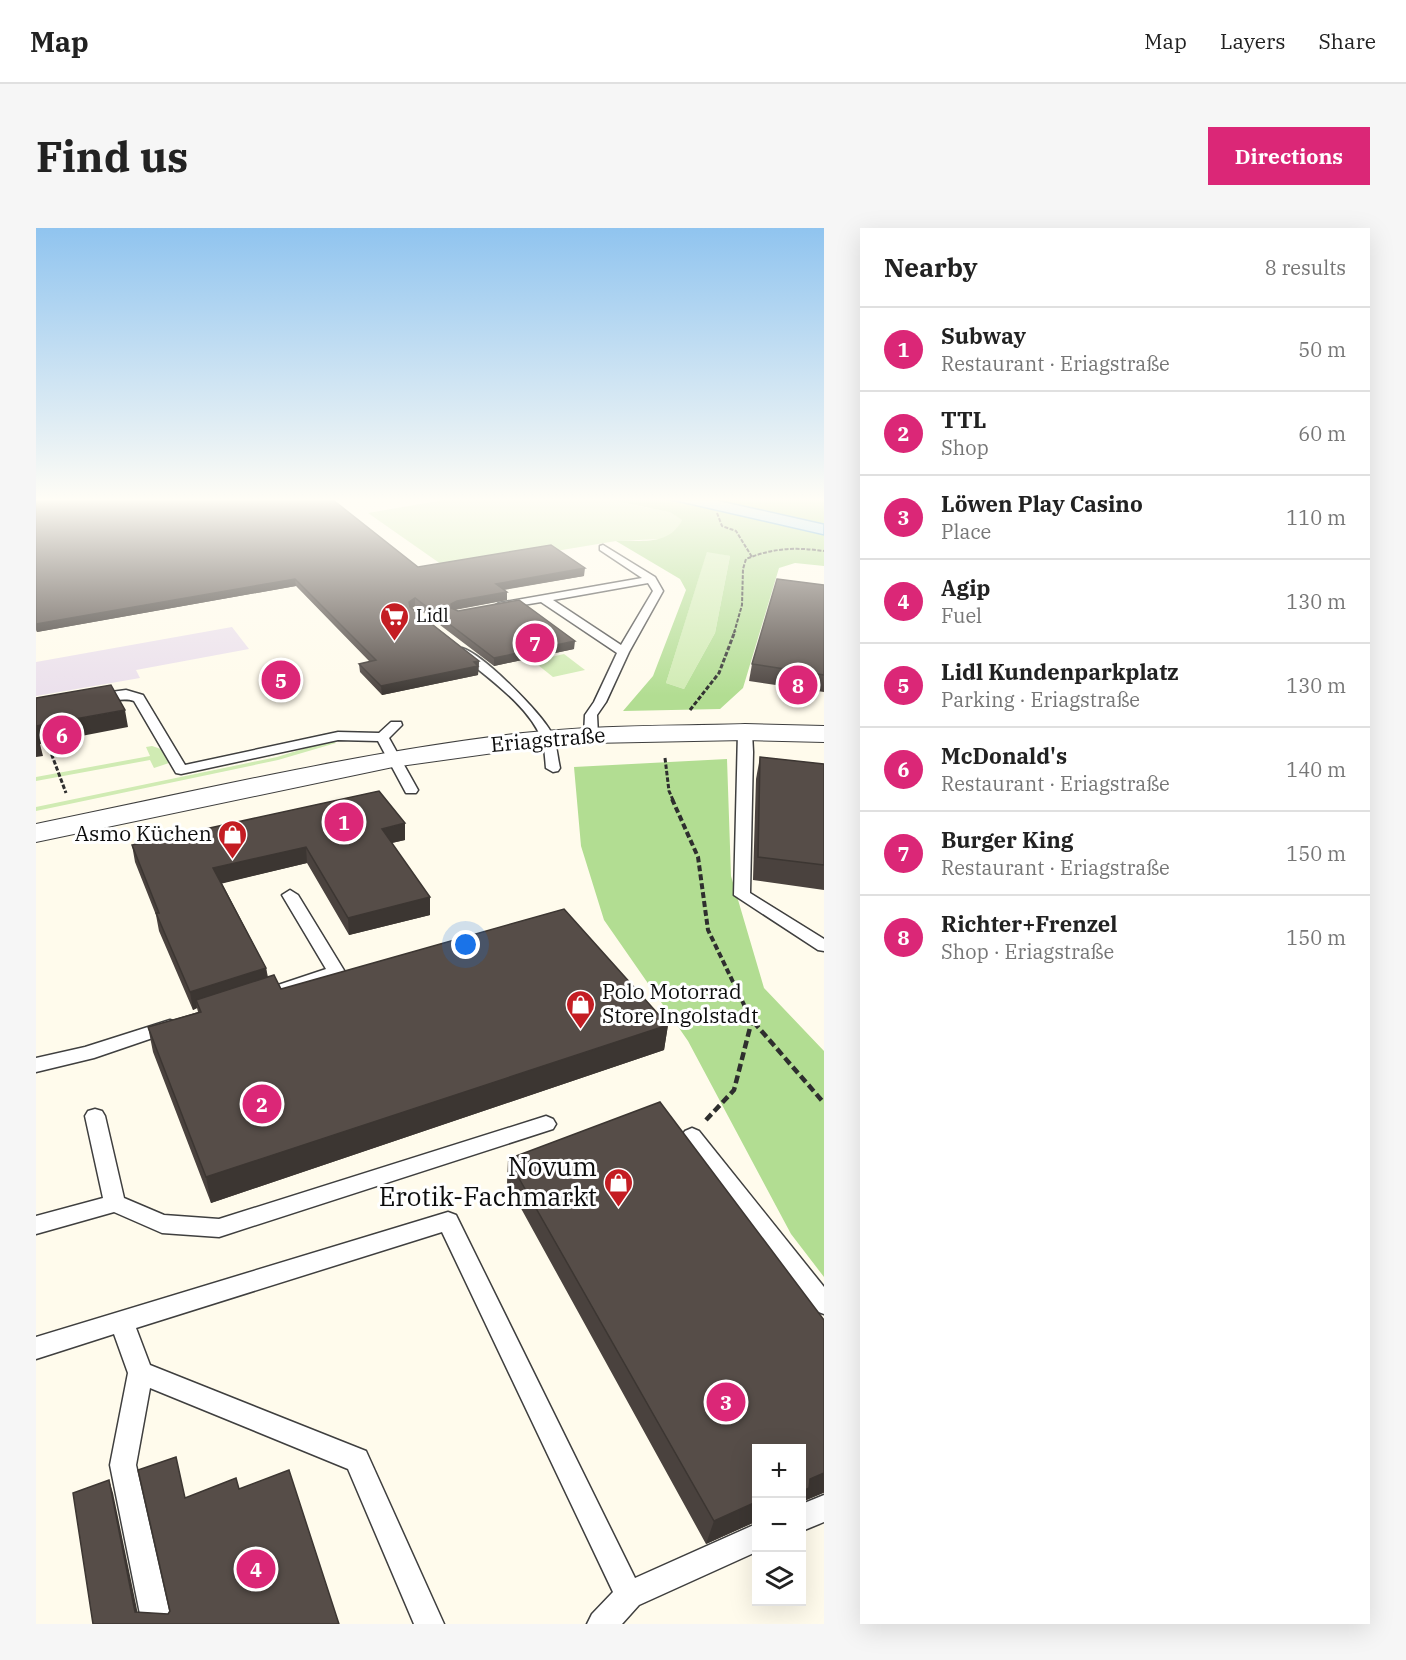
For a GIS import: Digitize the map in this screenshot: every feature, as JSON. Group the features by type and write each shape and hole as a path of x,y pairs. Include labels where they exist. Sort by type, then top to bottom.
{"street":[{"name":"Eriagstraße","path":"36,855 177,816 387,748 591,735 745,732 824,734"},
{"name":"Eriagstraße","path":"36,833 275,785"}],"lane":[{"path":"591,735 591,715 600,702 622,652 658,591 651,579 630,565"},
{"path":"483,609 651,579"},
{"path":"543,598 622,652"},
{"path":"450,641 509,692 537,720 548,739 553,768"},
{"path":"80,701 126,694 139,698 164,736 181,770 338,736 387,748 411,790"},
{"path":"387,748 396,725"},
{"path":"745,732 742,895 824,946"},
{"path":"257,998 336,972 290,895"},
{"path":"36,1065 87,1053 189,1020"},
{"path":"95,1116 115,1203"},
{"path":"36,1225 115,1203 162,1224 219,1228 546,1124"},
{"path":"692,1136 824,1304"},
{"path":"36,1348 448,1221 628,1595"},
{"path":"122,1322 140,1373 123,1465 157,1624"},
{"path":"140,1373 357,1460 429,1624"},
{"path":"806,1516 824,1508"},
{"path":"602,1624 628,1595 752,1540"}],"path":[{"path":"744,565 742,605 730,649 719,673 674,733 664,754 669,791 698,857 708,930 752,1020 824,1103"},
{"path":"46,742 66,793"},
{"path":"692,1136 734,1090 752,1020"}],"shaded area":[{"path":"232,627 249,649 136,670 140,678 36,696 36,662"}],"green space":[{"path":"442,565 471,565 448,569"},
{"path":"657,565 703,565 666,683 684,689 715,633 728,565 788,565 779,568 743,688 720,709 623,711 653,676 686,590 680,579"},
{"path":"703,565 728,565 715,633 684,689 666,683"},
{"path":"564,654 585,670 553,677 533,661"},
{"path":"332,740 336,743 278,760 36,811 36,807 277,757"},
{"path":"152,746 164,750 169,763 154,768 150,760 36,781 36,777 150,756 146,747"},
{"path":"727,759 731,876 764,988 824,1051 824,1277 791,1234 688,1041 604,920 581,846 574,767"}],"building":[{"path":"36,565 416,565 418,567 581,565 585,568 496,584 507,592 451,604 451,608 458,611 519,600 575,641 494,658 415,598 409,602 410,607 479,661 474,662 478,666 381,686 359,664 376,660 295,579 36,624"},
{"path":"777,579 824,585 824,675 752,664"},
{"path":"111,685 125,710 36,726 36,698"},
{"path":"760,757 824,764 824,865 758,857"},
{"path":"379,791 405,823 382,829 430,897 348,918 306,847 213,868 266,968 190,992 156,913 159,913 132,845"},
{"path":"564,909 668,1025 206,1177 148,1027 201,1012 196,1000 274,975 281,989"},
{"path":"660,1102 824,1320 824,1473 810,1479 809,1488 806,1490 806,1444 752,1444 752,1504 714,1521 508,1159"},
{"path":"176,1457 185,1498 236,1478 239,1489 289,1470 339,1624 93,1624 73,1493 109,1480 135,1612 168,1614 170,1611 138,1470"}],"place":[{"name":"Lidl","path":"395,642"},
{"name":"Burger King","path":"535,643"},
{"name":"Lidl Kundenparkplatz","path":"281,680"},
{"name":"Richter+Frenzel","path":"798,685"},
{"name":"McDonald's","path":"62,735"},
{"name":"Subway","path":"344,822"},
{"name":"Asmo Küchen","path":"233,860"},
{"name":"Polo Motorrad Store Ingolstadt","path":"581,1030"},
{"name":"TTL","path":"262,1104"},
{"name":"Novum Erotik-Fachmarkt","path":"618,1208"},
{"name":"Löwen Play Casino","path":"726,1402"},
{"name":"Agip","path":"256,1569"}]}
